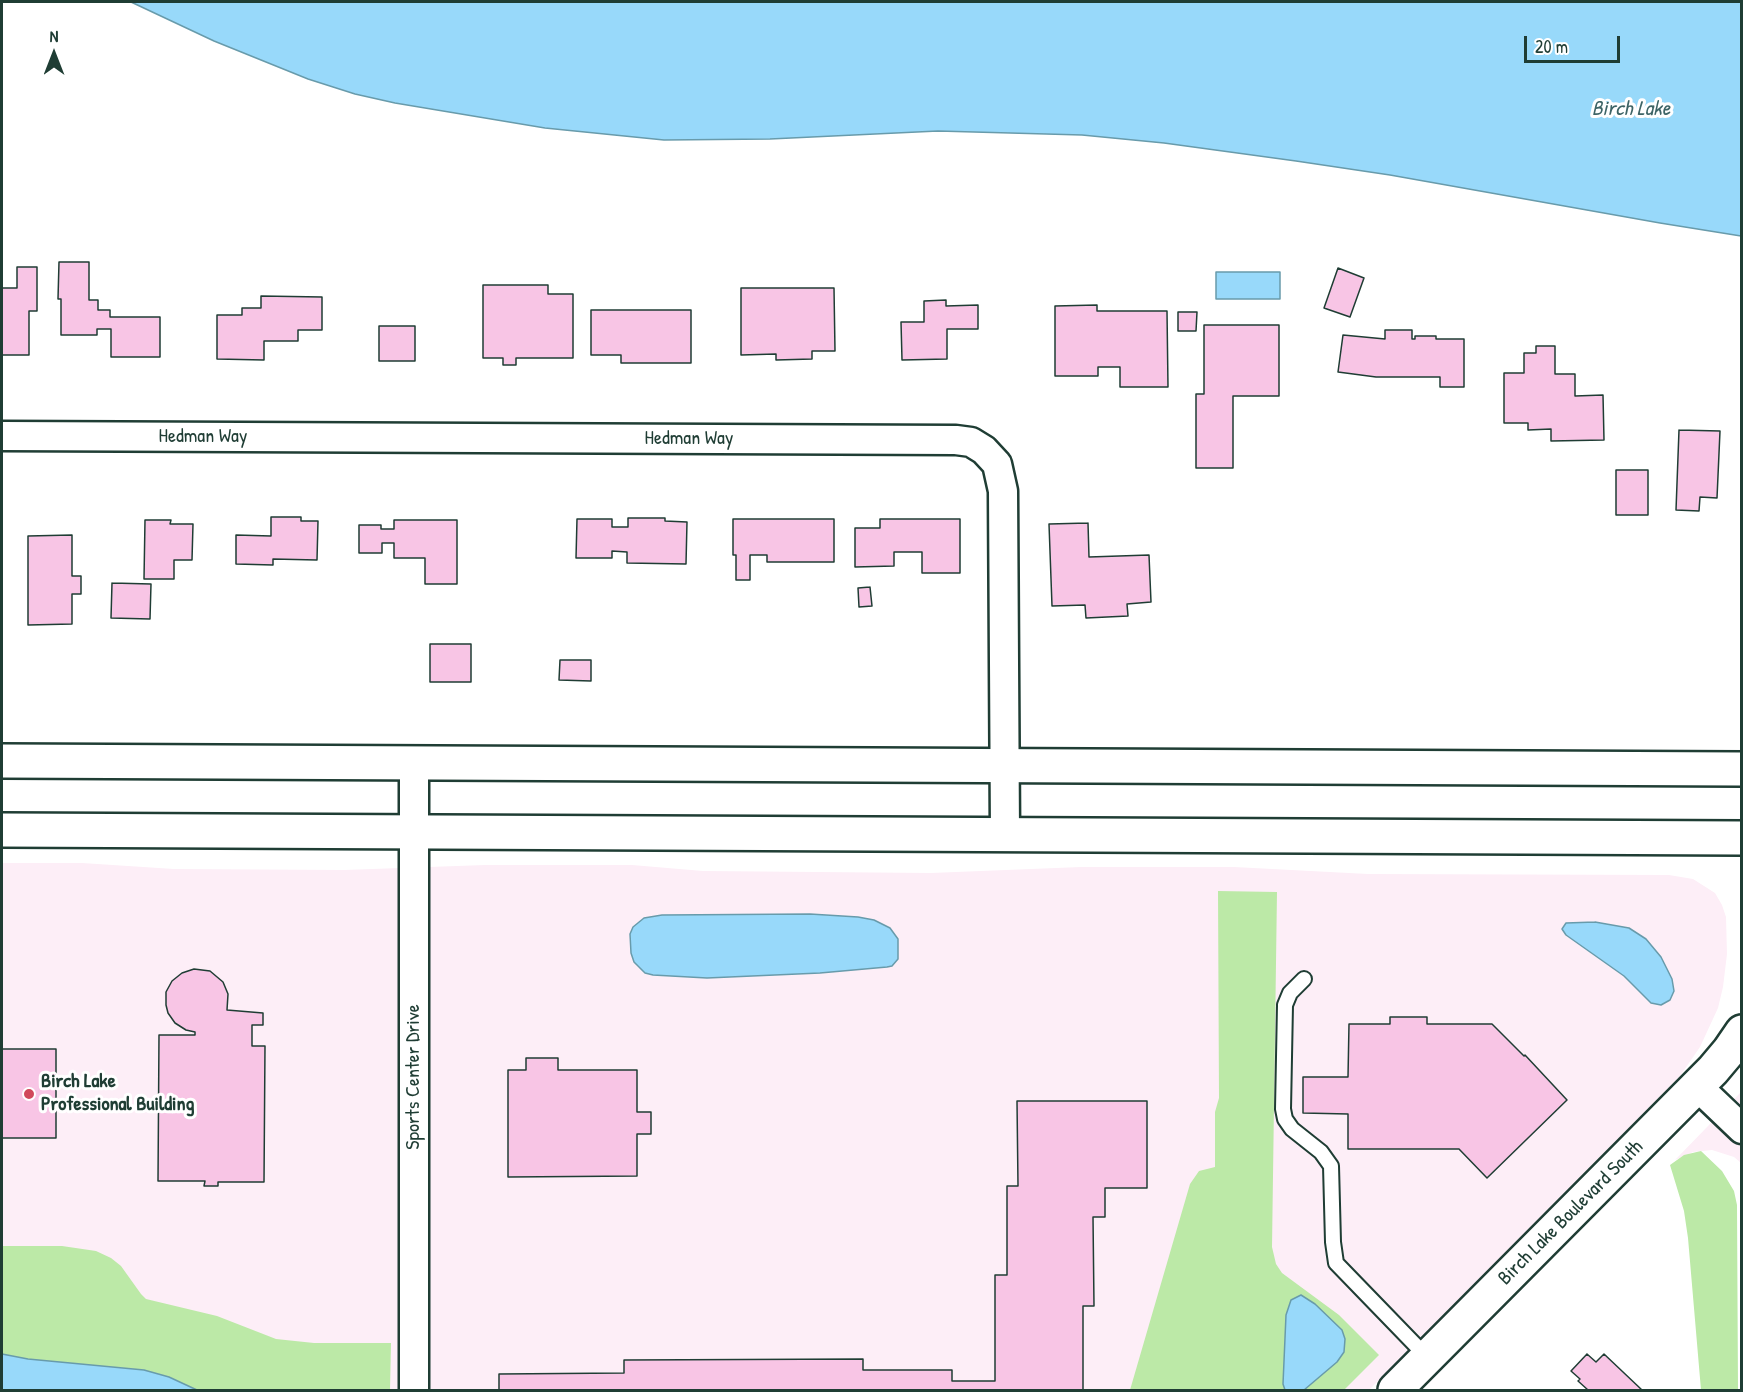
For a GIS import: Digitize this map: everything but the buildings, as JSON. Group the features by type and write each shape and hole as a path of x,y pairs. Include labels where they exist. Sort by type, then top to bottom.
{"main road":[{"path":"2,761 1742,769"},
{"path":"2,831 1742,838"},
{"name":"Birch Lake Boulevard South","path":"1395,1390 1722,1061 1742,1032"}],"street":[{"name":"Hedman Way","path":"2,436 956,440 971,442 984,450 997,465 1003,491 1005,834"},
{"name":"Sports Center Drive","path":"414,763 414,1390"},
{"path":"1697,1086 1742,1129"}],"lane":[{"path":"1304,979 1290,993 1285,1005 1285,1119 1292,1129 1321,1152 1331,1166 1333,1242 1336,1263 1428,1358"}],"shaded area":[{"path":"2,863 82,863 174,869 344,870 485,865 632,865 703,871 931,873 1081,867 1234,867 1368,874 1669,875 1693,879 1715,893 1726,917 1727,954 1718,1008 1700,1047 1680,1076 1369,1390 2,1390"},
{"path":"1741,1092 1741,1163 1734,1157 1712,1150 1693,1152 1675,1160"}],"green space":[{"path":"1218,891 1277,892 1272,1247 1276,1264 1282,1273 1339,1315 1379,1355 1344,1390 1130,1390 1190,1184 1199,1171 1215,1167 1215,1112 1219,1098"},
{"path":"1701,1151 1722,1171 1734,1191 1737,1205 1738,1390 1701,1390 1688,1238 1684,1211 1670,1165 1684,1155"},
{"path":"2,1246 62,1246 96,1251 121,1266 146,1299 217,1316 276,1339 314,1343 391,1343 390,1390 197,1390 169,1377 144,1370 28,1359 2,1354"}],"water":[{"name":"Birch Lake","path":"131,2 1741,2 1741,236 1390,175 1164,143 1082,135 938,131 770,139 664,140 545,128 395,103 355,94 308,79 214,41"},
{"path":"1216,272 1280,272 1280,299 1216,299"},
{"path":"810,914 858,917 874,920 890,928 898,939 898,959 892,966 887,967 820,973 707,978 653,975 645,973 634,962 630,934 633,927 644,918 662,915"},
{"path":"1595,922 1629,928 1646,939 1661,957 1672,979 1674,991 1670,1000 1661,1005 1651,1003 1624,976 1566,935 1562,929 1566,923"},
{"path":"1301,1295 1315,1304 1342,1330 1345,1339 1344,1352 1337,1362 1304,1390 1285,1390 1283,1384 1286,1315 1291,1300"},
{"path":"2,1354 28,1359 144,1370 169,1377 197,1390 2,1390"}],"place":[{"name":"Birch Lake Professional Building","path":"29,1094"}]}
